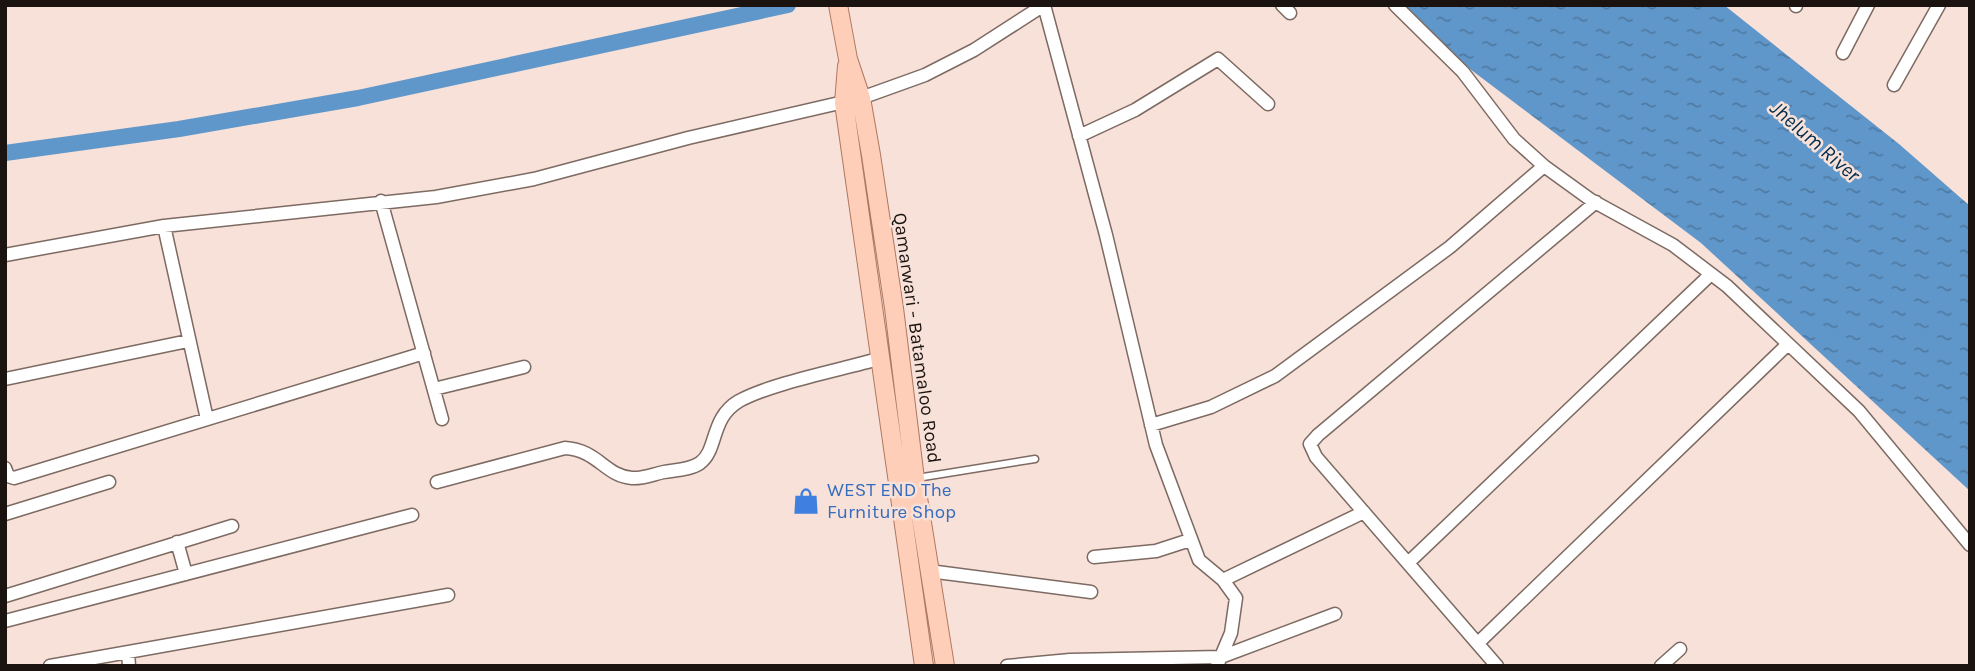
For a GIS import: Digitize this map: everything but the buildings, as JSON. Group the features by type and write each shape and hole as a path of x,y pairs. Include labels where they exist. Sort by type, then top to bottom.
{"main road":[{"name":"Qamarwari - Batamaloo Road","path":"838,5 853,101 878,359 924,666"},
{"name":"Qamarwari - Batamaloo Road","path":"853,101 894,308 915,478 945,666"}],"street":[{"path":"5,255 164,226 479,191 688,138 853,101 925,75 974,50 1044,5 1151,425 1199,560 1233,590 1236,601 1231,633 1219,661"},
{"path":"1395,5 1463,72 1514,139 1544,166 1596,202 1673,244 1711,274 1788,344 1859,411 1970,545"},
{"path":"1843,53 1868,5"},
{"path":"1894,85 1939,5"},
{"path":"1079,136 1135,110 1218,59 1268,104"},
{"path":"1151,425 1211,407 1275,376 1450,247 1544,166"},
{"path":"381,201 442,419"},
{"path":"1497,666 1316,457 1311,449 1312,440 1596,202"},
{"path":"164,226 206,419"},
{"path":"1408,563 1711,274"},
{"path":"5,379 188,341"},
{"path":"1478,643 1788,344"},
{"path":"5,468 8,476 14,478 424,354"},
{"path":"437,482 565,448 580,449 593,454 618,474 633,478 689,467 701,462 708,453 716,426 738,402 878,359"},
{"path":"434,389 524,367"},
{"path":"5,514 108,482"},
{"path":"1223,580 1364,512"},
{"path":"5,621 412,515"},
{"path":"5,596 232,526"},
{"path":"1094,557 1156,551 1190,540"},
{"path":"177,542 186,574"},
{"path":"929,571 1091,592"},
{"path":"50,666 448,595"},
{"path":"1007,666 1070,660 1219,661 1335,614"},
{"path":"1661,666 1680,649"},
{"path":"128,652 129,666"}],"lane":[{"path":"915,478 1035,459"}],"water":[{"name":"Jhelum River","path":"1385,5 1724,5 1899,144 1970,206 1970,491 1701,243"}],"waterway":[{"path":"5,153 179,129 358,98 788,5"}],"place":[{"name":"WEST END The Furniture Shop","path":"806,501"}]}
